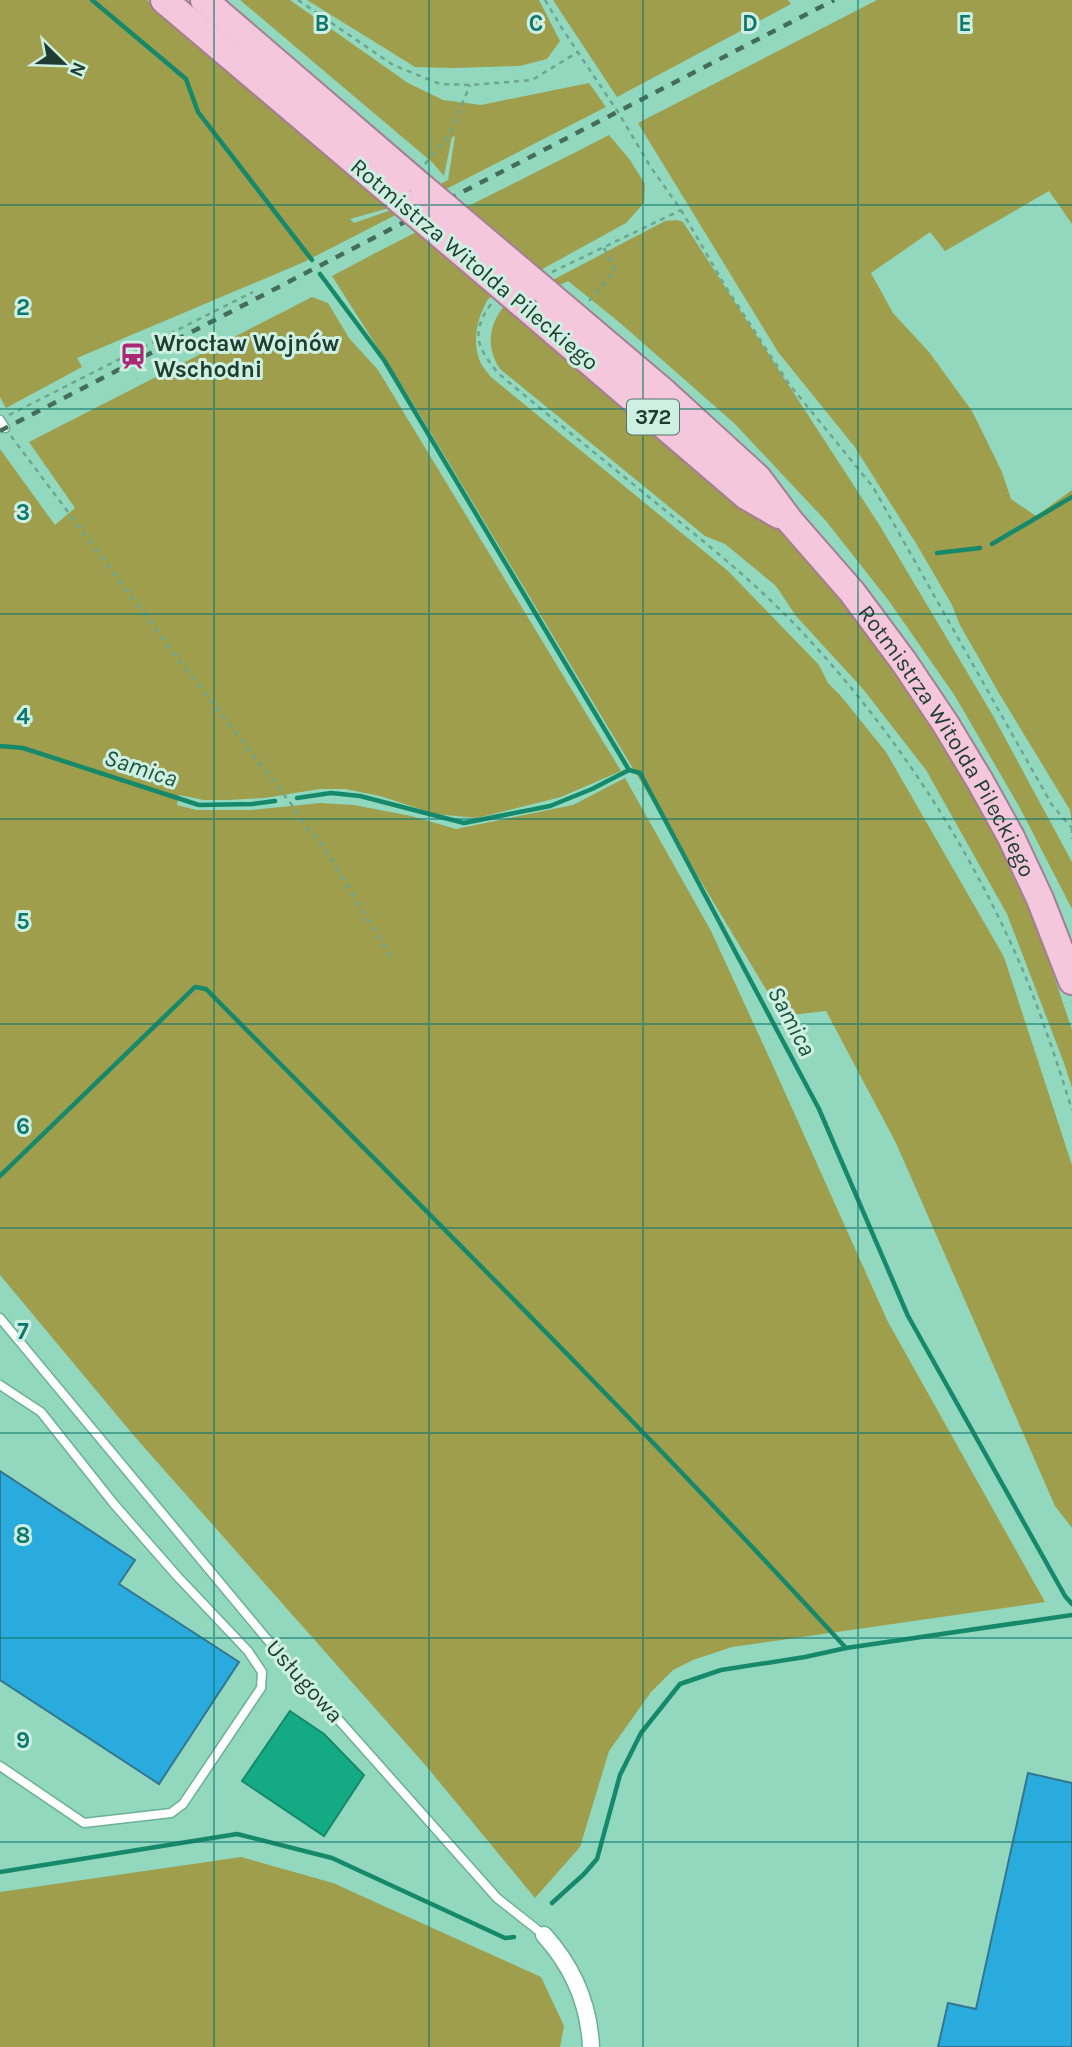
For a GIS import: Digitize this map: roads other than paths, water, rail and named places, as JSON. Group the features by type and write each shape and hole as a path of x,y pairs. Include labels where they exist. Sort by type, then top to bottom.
{"main road":[{"name":"Rotmistrza Witolda Pileckiego","path":"164,0 412,194 547,283 758,478 790,521 852,592 945,723 1011,837 1040,899 1072,981"},
{"name":"Rotmistrza Witolda Pileckiego","path":"204,0 412,194 522,304 746,496 790,521"}],"street":[{"name":"Usługowa","path":"544,1935 559,1952 577,1984 590,2026 591,2047"}],"lane":[{"path":"0,420 5,428"},
{"name":"Usługowa","path":"0,1318 266,1638 497,1898 544,1935"},
{"path":"0,1385 41,1412 114,1504 248,1651 262,1672 261,1688 183,1804 171,1813 83,1823 0,1766"}],"waterway":[{"path":"92,0 186,79 198,112 312,260"},
{"path":"320,274 384,360 629,770"},
{"path":"992,544 1072,497"},
{"path":"937,553 980,548"},
{"name":"Samica","path":"0,746 23,748 199,805 275,801"},
{"name":"Samica","path":"297,798 331,793 360,796 464,823 550,806 629,770 640,773 819,1109 908,1316 1065,1596 1072,1604"},
{"path":"0,1176 195,987 206,989 609,1398 846,1648"},
{"path":"552,1903 597,1859 620,1775 641,1733 680,1684 721,1670 846,1648 1072,1615"},
{"path":"0,1872 237,1834 332,1858 505,1938 514,1937"}],"railway":[{"path":"0,431 834,0"}],"place":[{"name":"Wrocław Wojnów Wschodni","path":"133,356"}]}
